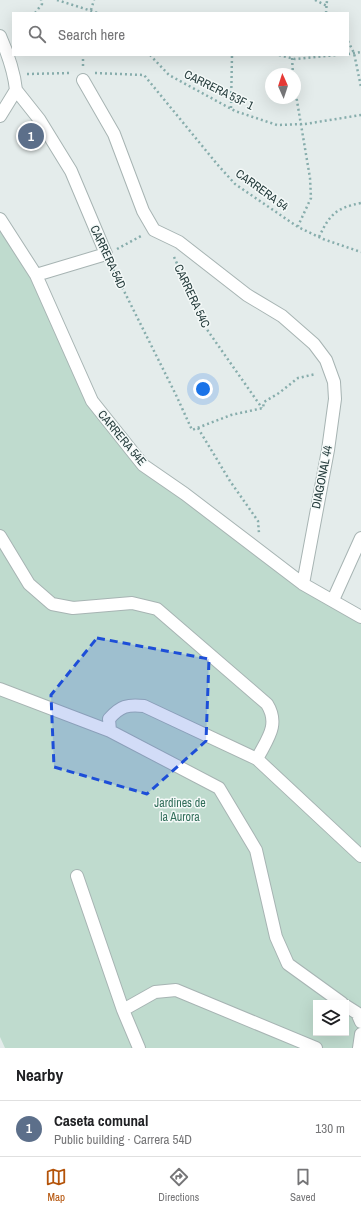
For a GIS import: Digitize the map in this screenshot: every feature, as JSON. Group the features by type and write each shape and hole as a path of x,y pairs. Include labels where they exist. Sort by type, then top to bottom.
{"street":[{"path":"0,36 9,55 16,90 0,116"},
{"path":"83,80 114,134 143,211 154,230 179,242"},
{"name":"CARRERA 54D","path":"16,90 39,119 71,171 106,254"},
{"name":"CARRERA 54E","path":"0,219 36,275 92,401 143,465 304,584 361,617"},
{"name":"DIAGONAL 44","path":"179,242 247,295 282,316 299,330 314,344 326,360 330,370 334,382 335,399 328,450 304,584"},
{"path":"36,275 106,254"},
{"path":"0,536 29,584 52,604 73,608 132,603 157,609 268,704 273,713 274,726 257,758"},
{"path":"333,600 361,538"},
{"path":"0,690 110,731 219,788 256,850 276,937 288,964 338,1000"},
{"path":"110,731 109,719 116,711 130,705 144,706 257,758 361,856"},
{"path":"78,876 123,1010 139,1048"},
{"path":"123,1010 155,992 176,990 316,1048"},
{"path":"349,1008 357,1013 361,1022"},
{"path":"360,1048 361,1034"}],"path":[{"path":"36,12 42,4 41,0"},
{"path":"57,0 96,12"},
{"path":"91,10 94,0"},
{"path":"315,0 327,6"},
{"path":"326,12 327,0"},
{"path":"349,43 354,53 361,87"},
{"path":"349,54 361,52"},
{"name":"CARRERA 53F 1","path":"151,56 169,76 231,109 277,125 300,124 361,115"},
{"path":"231,109 232,56"},
{"path":"283,56 292,58 322,56"},
{"path":"292,58 293,68"},
{"name":"CARRERA 54","path":"144,75 235,184 298,226 319,237 351,250 361,252"},
{"path":"297,104 310,178 311,198 298,226"},
{"path":"319,237 327,220 337,210 361,203"},
{"path":"106,254 154,230"},
{"name":"CARRERA 54C","path":"179,242 174,256 206,326 263,408"},
{"name":"CARRERA 54D","path":"106,254 192,430 198,428"},
{"path":"262,553 258,521 230,481 198,428 231,415 263,408 264,402 298,378 330,370"}],"highlighted area":[{"path":"97,638 209,659 206,741 147,794 54,767 51,695"}],"green space":[{"name":"Jardines de la Aurora","path":"0,219 36,275 92,401 143,465 361,617 361,1048 5,1048 0,1037"}],"building":[{"path":"34,125 44,142 24,148 18,130"}],"place":[{"name":"Caseta comunal","path":"31,136"}]}
